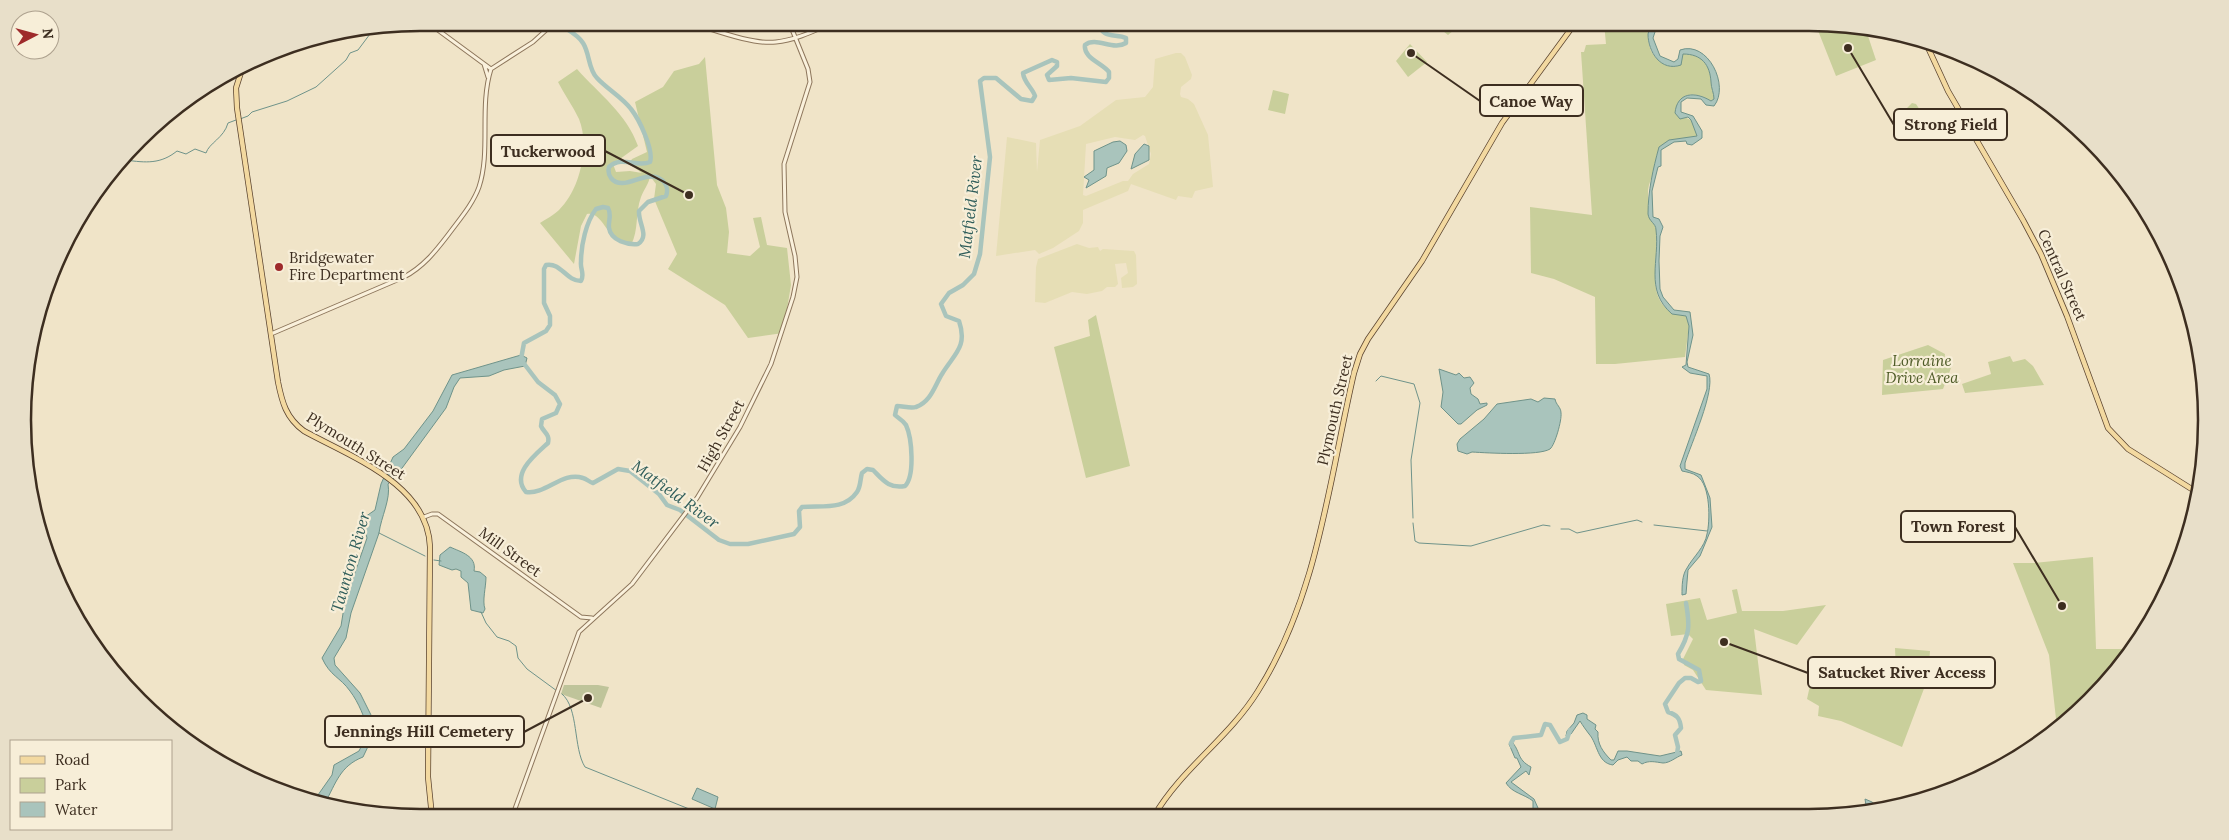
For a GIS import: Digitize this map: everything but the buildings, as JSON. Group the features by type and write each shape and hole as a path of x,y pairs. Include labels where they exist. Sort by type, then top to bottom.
{"main road":[{"name":"Plymouth Street","path":"1159,809 1185,774 1231,727 1251,703 1292,624 1306,585 1341,438 1354,373 1362,350 1422,262 1506,117 1569,31"},
{"name":"Central Street","path":"1929,50 1948,91 2024,220 2041,254 2070,324 2108,428 2128,449 2191,489"},
{"name":"Plymouth Street","path":"240,75 236,88 239,120 282,401 290,418 304,431 384,475 411,499 424,517 430,542 428,777 431,809"}],"street":[{"path":"439,31 492,69"},
{"path":"271,334 398,280 415,271 428,260 463,214 479,186 482,170 489,78 492,69 533,42 545,31"},
{"path":"719,31 757,42 776,42 795,38 812,31"},
{"name":"High Street","path":"515,809 576,638 582,627 632,584 689,510 728,448 762,384 779,343 795,290 796,264 785,212 783,167 810,82 808,69 792,31"},
{"path":"484,64 489,78"},
{"name":"Mill Street","path":"424,517 438,514 581,617"},
{"path":"582,627 581,617 593,618"}],"shaded area":[{"path":"1176,53 1181,53 1185,57 1192,75 1191,79 1181,87 1180,94 1181,97 1188,99 1194,104 1208,135 1213,187 1195,191 1192,198 1178,196 1176,200 1131,184 1128,191 1083,210 1083,223 1079,231 1053,248 1039,254 1035,250 996,256 1007,137 1036,143 1037,172 1040,140 1080,126 1116,100 1145,97 1153,87 1155,59","holes":["1143,135 1151,154 1149,164 1133,174 1128,181 1123,181 1086,196 1083,195 1086,144 1115,137 1135,140"]},
{"path":"1077,244 1089,248 1098,247 1100,251 1103,249 1134,251 1136,255 1137,284 1133,287 1122,288 1121,278 1128,273 1126,263 1115,264 1118,284 1115,287 1107,287 1102,291 1087,294 1072,292 1045,303 1035,302 1038,259"}],"green space":[{"path":"1443,31 1453,31 1448,35"},
{"path":"1605,31 1649,31 1648,41 1650,47 1659,60 1676,67 1683,53 1695,55 1704,61 1709,70 1714,99 1711,101 1699,95 1688,95 1679,101 1675,113 1691,120 1698,133 1697,137 1669,140 1657,153 1648,190 1649,217 1656,230 1657,239 1655,284 1657,294 1669,310 1686,316 1689,326 1685,357 1596,364 1595,297 1554,279 1531,273 1530,207 1592,215 1581,52 1584,52 1586,45 1606,44"},
{"path":"1818,31 1868,36 1876,60 1836,76"},
{"path":"1410,44 1427,62 1408,77 1396,61"},
{"path":"705,57 717,185 726,208 729,232 727,253 750,256 760,247 753,218 761,217 767,245 787,248 791,285 783,333 748,338 725,305 668,269 677,254 654,199 656,184 650,176 639,203 635,233 631,245 616,239 598,217 593,214 587,214 581,226 574,264 540,223 557,212 573,191 583,154 582,130 579,119 558,82 577,69 612,105 627,124 638,146 613,164 616,172 630,171 642,173 629,164 632,159 647,152 635,102 663,87 674,71 699,64"},
{"path":"1273,90 1289,94 1285,114 1268,110"},
{"path":"1912,103 1916,104 1920,110 1912,115 1908,114 1905,110"},
{"path":"1096,315 1130,466 1086,478 1054,347 1090,336 1088,320"},
{"name":"Lorraine Drive Area","path":"1928,345 1945,354 1944,364 1951,368 1943,389 1882,395 1883,360"},
{"path":"2010,356 2013,362 2025,359 2033,366 2044,385 1965,393 1962,384 1991,374 1988,362"},
{"path":"2093,557 2096,649 2123,649 2084,695 2056,720 2049,655 2013,563 2034,563"},
{"path":"1737,589 1742,611 1783,611 1826,605 1797,645 1754,629 1762,695 1706,690 1693,670 1684,665 1683,659 1693,639 1688,634 1671,636 1666,604 1700,598 1707,620 1737,613 1732,590"},
{"path":"1895,648 1930,651 1928,678 1902,747 1841,721 1818,716 1819,706 1807,699 1811,681 1831,661 1845,670 1896,671"},
{"path":"564,685 598,685 609,687 601,708 561,694"}],"water":[{"path":"1649,31 1655,31 1653,38 1660,56 1674,62 1678,59 1680,50 1690,49 1699,52 1714,67 1719,87 1718,97 1714,106 1706,105 1701,99 1687,98 1681,102 1681,112 1693,116 1702,131 1702,138 1692,145 1687,144 1686,141 1674,142 1661,150 1661,166 1658,167 1652,191 1653,217 1659,219 1663,227 1660,236 1660,289 1663,297 1674,310 1690,312 1693,335 1687,362 1688,367 1709,374 1710,382 1706,405 1685,463 1685,469 1701,475 1710,498 1712,527 1700,556 1688,570 1686,594 1682,595 1685,571 1704,543 1708,528 1709,513 1705,487 1697,476 1682,471 1680,466 1707,389 1707,376 1690,373 1682,367 1686,365 1689,326 1686,316 1672,314 1663,305 1658,295 1655,274 1656,230 1648,214 1648,205 1651,180 1659,147 1669,140 1697,136 1691,120 1688,117 1680,119 1675,113 1679,101 1683,97 1693,95 1711,101 1714,99 1714,95 1709,70 1700,58 1683,54 1681,65 1667,66 1653,54"},
{"path":"1120,141 1126,145 1127,151 1119,163 1107,168 1106,176 1086,188 1089,180 1084,177 1094,170 1094,151 1113,142"},
{"path":"1144,144 1149,146 1149,160 1131,169 1135,154"},
{"path":"521,355 527,358 525,366 504,370 489,376 460,378 454,387 446,408 397,475 388,484 387,502 379,533 351,613 346,638 334,658 335,665 360,693 375,723 373,736 363,757 344,770 328,798 319,796 318,796 332,775 334,765 359,751 369,731 353,696 346,686 328,669 322,658 341,626 345,601 367,538 362,519 375,510 381,484 393,457 404,449 433,411 452,375"},
{"path":"1439,369 1456,375 1459,373 1464,378 1470,377 1474,383 1470,388 1471,394 1478,399 1480,404 1487,403 1487,405 1477,410 1461,424 1458,424 1441,407 1443,392"},
{"path":"1544,398 1555,399 1561,411 1558,432 1550,449 1535,453 1472,452 1467,454 1458,451 1457,444 1460,439 1484,419 1497,404 1531,399 1538,402"},
{"path":"450,547 471,558 474,571 480,572 486,577 485,609 483,613 471,610 468,583 461,577 461,571 439,565 440,555"},
{"path":"1583,713 1587,715 1587,719 1596,725 1595,729 1598,732 1603,751 1611,760 1614,760 1618,751 1660,756 1681,751 1682,755 1666,763 1650,762 1642,764 1638,761 1631,761 1627,757 1618,760 1613,765 1608,764 1601,757 1592,738 1580,721 1571,734 1566,736 1577,715"},
{"path":"1511,741 1523,761 1531,767 1529,775 1526,771 1511,782 1534,799 1537,809 1533,809 1533,801 1511,789 1506,783 1521,767 1509,744"},
{"path":"697,788 718,797 715,809 692,799"},
{"path":"1865,799 1873,803 1866,804"}],"waterway":[{"path":"521,359 524,343 546,331 550,325 550,316 544,303 544,269 546,265 556,266 571,278 581,281 583,276 581,265 583,241 589,220 596,209 608,208 610,213 610,232 616,239 625,243 638,244 643,237 639,211 648,202 666,196 667,192 663,181 657,177 650,176 622,183 616,182 610,177 609,167 619,162 640,164 650,162 650,150 642,127 631,109 594,74 585,47 570,31"},
{"name":"Matfield River","path":"522,361 538,382 555,395 560,404 556,413 542,419 541,426 547,436 548,443 526,465 523,471 521,478 526,492 540,490 568,478 583,478 593,483 618,469 630,471 659,494 667,505 680,510 719,540 730,544 748,544 794,534 800,527 799,511 802,507 832,506 846,502 857,492 862,473 867,469 873,470 890,485 905,486 910,474 911,447 906,425 895,415 897,406 914,408 921,405 932,393 958,350 962,337 959,321 946,316 941,304 949,293 963,285 974,274 980,254 990,157 980,81 984,78 996,78 1021,99 1032,101 1035,96 1023,73 1052,60 1057,62 1057,66 1047,75 1049,80 1071,78 1106,82 1109,78 1109,72 1090,57 1085,50 1085,45 1094,42 1121,45 1126,43 1126,38 1106,34 1103,31"},
{"path":"240,119 252,112 287,101 316,87 346,60 350,53 358,50 369,35"},
{"path":"131,161 153,162 177,151 186,154 195,149 206,153 223,133 228,123 236,120"},
{"path":"1376,381 1381,376 1414,384 1420,403 1411,460 1413,518"},
{"path":"1561,529 1569,529 1577,533 1637,520 1642,522"},
{"path":"1413,523 1415,541 1419,543 1471,546 1543,525 1550,526"},
{"path":"1654,525 1707,531"},
{"path":"379,533 425,556"},
{"path":"434,560 441,561"},
{"path":"1677,754 1678,747 1675,735 1681,728 1681,725 1678,717 1668,712 1665,704 1679,683 1685,678 1691,678 1698,682 1701,681 1699,670 1679,659 1678,654 1688,630 1686,603"},
{"path":"481,612 486,623 497,637 509,641 516,646 518,658 527,669 557,691"},
{"path":"562,694 567,700 574,718 581,759 585,767 689,809"},
{"path":"1512,746 1511,743 1514,738 1541,735 1545,724 1550,725 1560,742 1567,739 1570,730"}],"place":[{"name":"Strong Field","path":"1848,48"},
{"name":"Canoe Way","path":"1411,53"},
{"name":"Tuckerwood","path":"689,195"},
{"name":"Bridgewater Fire Department","path":"279,267"},
{"name":"Town Forest","path":"2062,606"},
{"name":"Satucket River Access","path":"1724,642"},
{"name":"Jennings Hill Cemetery","path":"588,698"}],"water label":[{"name":"Taunton River","path":"350,562"}]}
